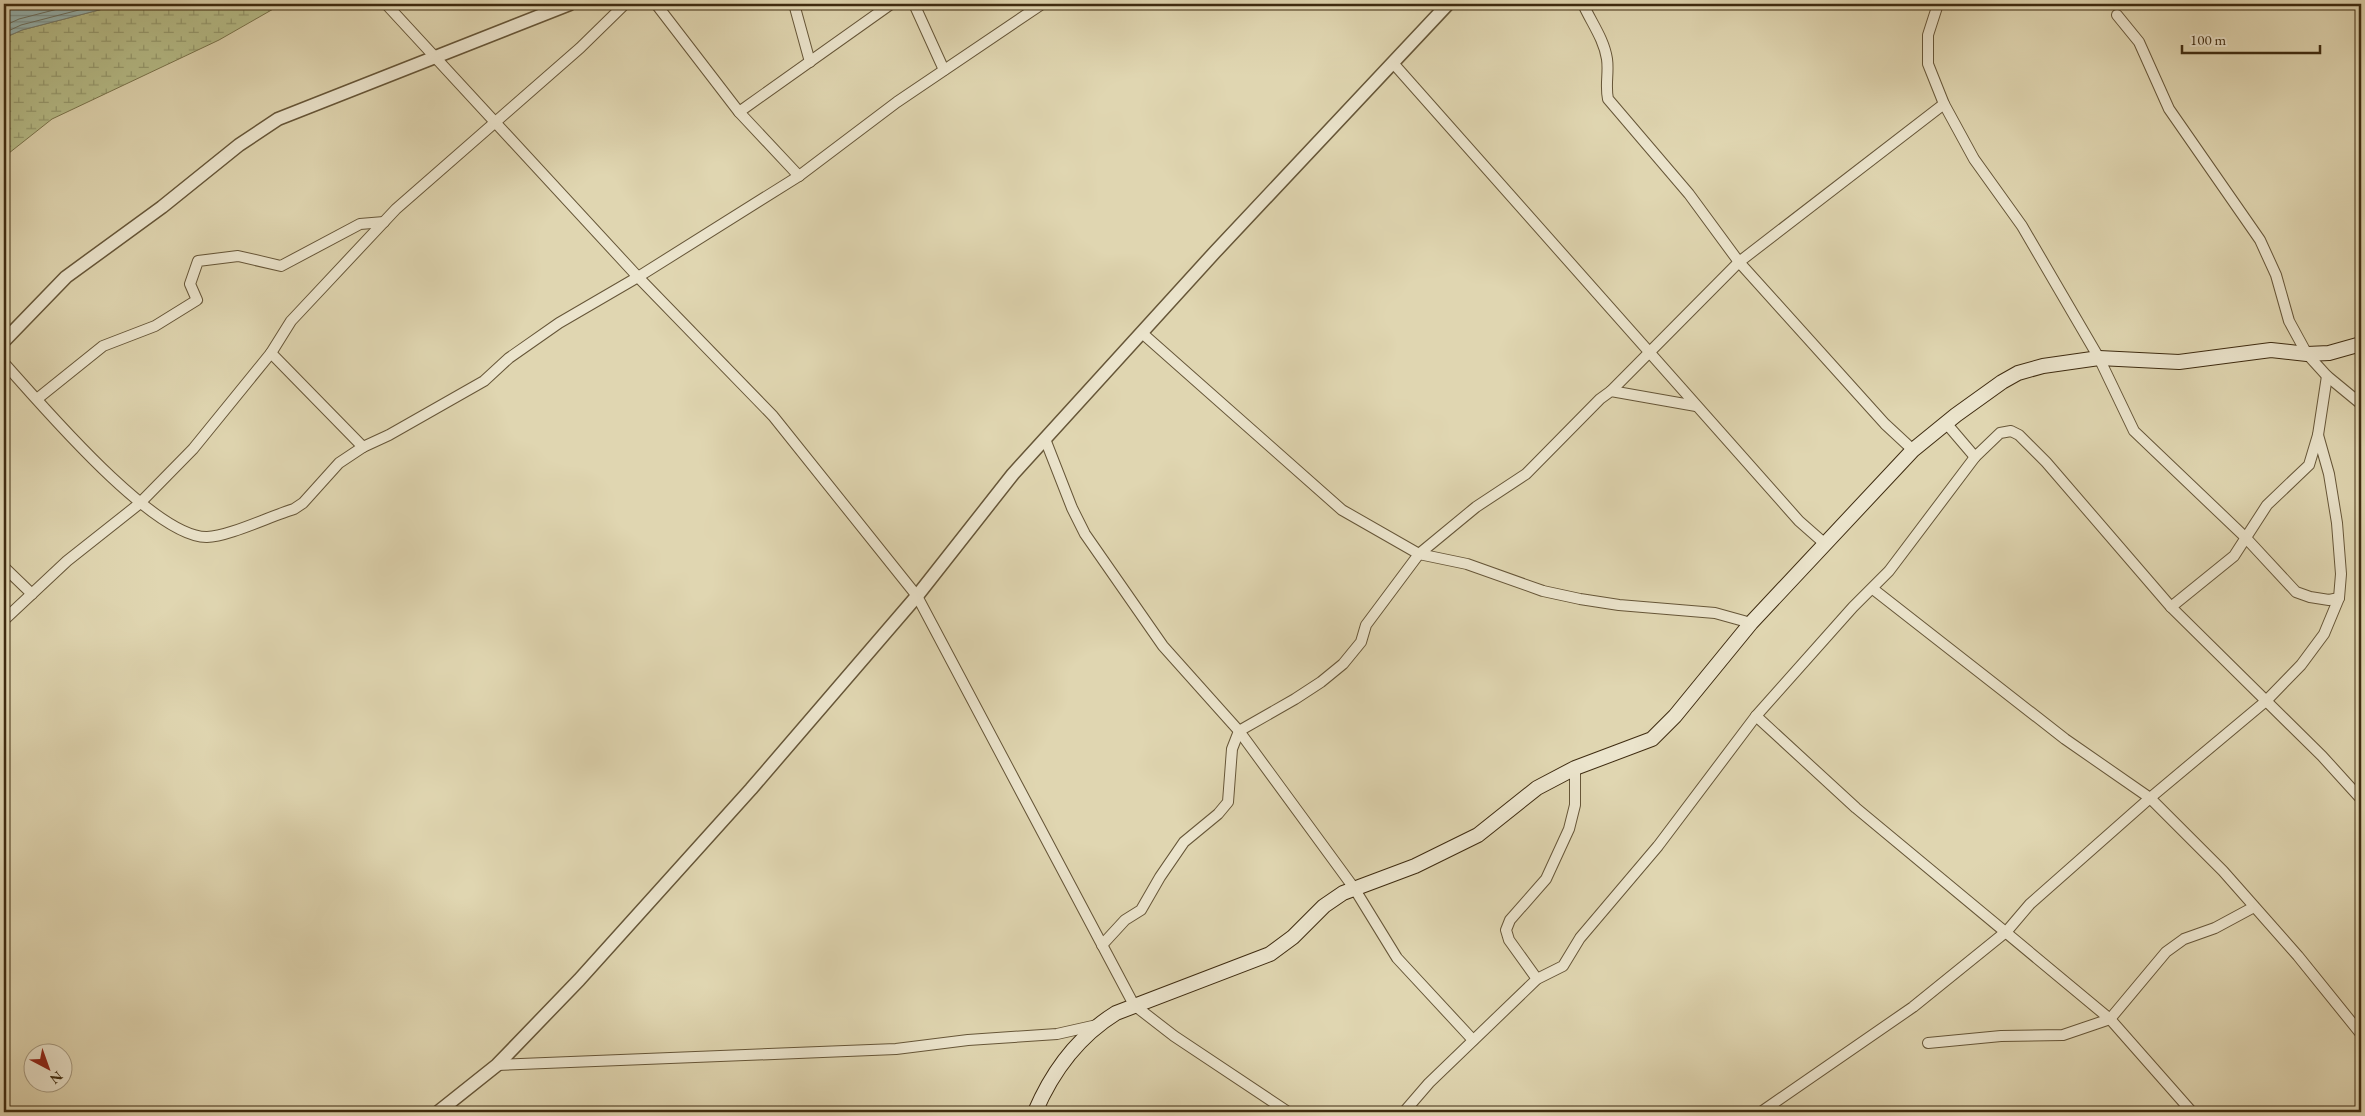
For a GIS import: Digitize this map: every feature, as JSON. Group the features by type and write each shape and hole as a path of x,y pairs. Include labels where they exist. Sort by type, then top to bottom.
{"main road":[{"path":"1035,1112 1044,1092 1064,1062 1097,1025 1116,1013 1270,954 1293,937 1324,906 1354,888 1415,866 1478,835 1537,788 1575,768 1652,739 1675,716 1750,623 1913,450 2002,382 2018,373 2043,366 2098,358 2179,362 2271,350 2307,354 2330,353 2361,344"}],"street":[{"path":"386,4 638,277 773,416 917,596 1134,1006 1174,1036 1288,1112"},
{"path":"4,341 66,277 162,207 262,128 326,98 436,58 570,4"},
{"path":"4,620 67,561 139,504 193,449 271,354 291,321 384,222 495,121 580,48 625,4"},
{"path":"656,4 739,112 798,176"},
{"path":"794,4 810,62"},
{"path":"739,112 891,4"},
{"path":"914,4 944,70"},
{"path":"4,363 68,434 139,504 183,532 195,536 219,536 303,503 339,463 363,447 389,435 484,382 509,358 559,323 638,277 798,176 897,102 1042,4"},
{"path":"438,1112 497,1064 579,980 711,833 917,596 1013,474 1142,332 1448,4"},
{"path":"1583,4 1605,48 1608,99 1689,194 1740,262 1878,417 1913,450"},
{"path":"1938,4 1928,34 1928,64 1944,104 1974,159 2022,226 2098,358 2134,431 2245,537 2296,592 2310,597 2329,600 2339,598"},
{"path":"2117,15 2139,42 2169,109 2260,240 2276,275 2289,320 2307,354 2327,376 2361,404"},
{"path":"1393,63 1799,521 1824,543"},
{"path":"1102,945 1125,920 1141,910 1150,897 1160,876 1184,842 1218,814 1228,802 1232,749 1239,731 1302,695 1342,664 1361,642 1366,624 1419,554 1476,507 1526,474 1740,262 1944,104"},
{"path":"37,399 103,346 155,326 197,300 190,284 198,261 238,256 281,266 360,224 384,222"},
{"path":"1142,332 1342,510 1419,554 1467,564 1543,591 1580,599 1619,606 1715,613 1750,623"},
{"path":"271,354 363,447"},
{"path":"2171,608 2234,556 2267,505 2309,465 2318,435 2327,376"},
{"path":"1611,390 1696,406"},
{"path":"1946,423 1975,457"},
{"path":"1404,1112 1429,1083 1537,979 1563,966 1580,938 1658,846 1756,716 1853,607 1873,589 1922,530 1975,457 2000,433 2010,431 2019,435 2046,462 2171,608 2322,756 2361,799"},
{"path":"1761,1112 1913,1007 2007,931 2030,904 2150,798 2266,701 2301,665 2324,634 2339,598 2341,574 2337,523 2329,474 2318,435"},
{"path":"1045,439 1072,508 1085,534 1163,646 1239,731 1354,888 1397,958 1474,1040"},
{"path":"4,567 32,594"},
{"path":"1873,589 2066,739 2150,798 2223,871 2298,956 2361,1034"},
{"path":"1756,716 1856,808 2007,931 2110,1019 2192,1112"},
{"path":"1537,979 1509,940 1506,930 1510,920 1546,879 1569,829 1575,805 1575,768"},
{"path":"1928,1043 2001,1036 2063,1035 2110,1019 2166,952 2184,939 2215,928 2254,906"},
{"path":"497,1064 896,1049 968,1040 1057,1034 1097,1025"}],"green space":[{"path":"122,4 282,4 219,40 52,119 4,157 4,38 22,30"}],"water":[{"path":"4,4 122,4 22,30 4,38"}]}
